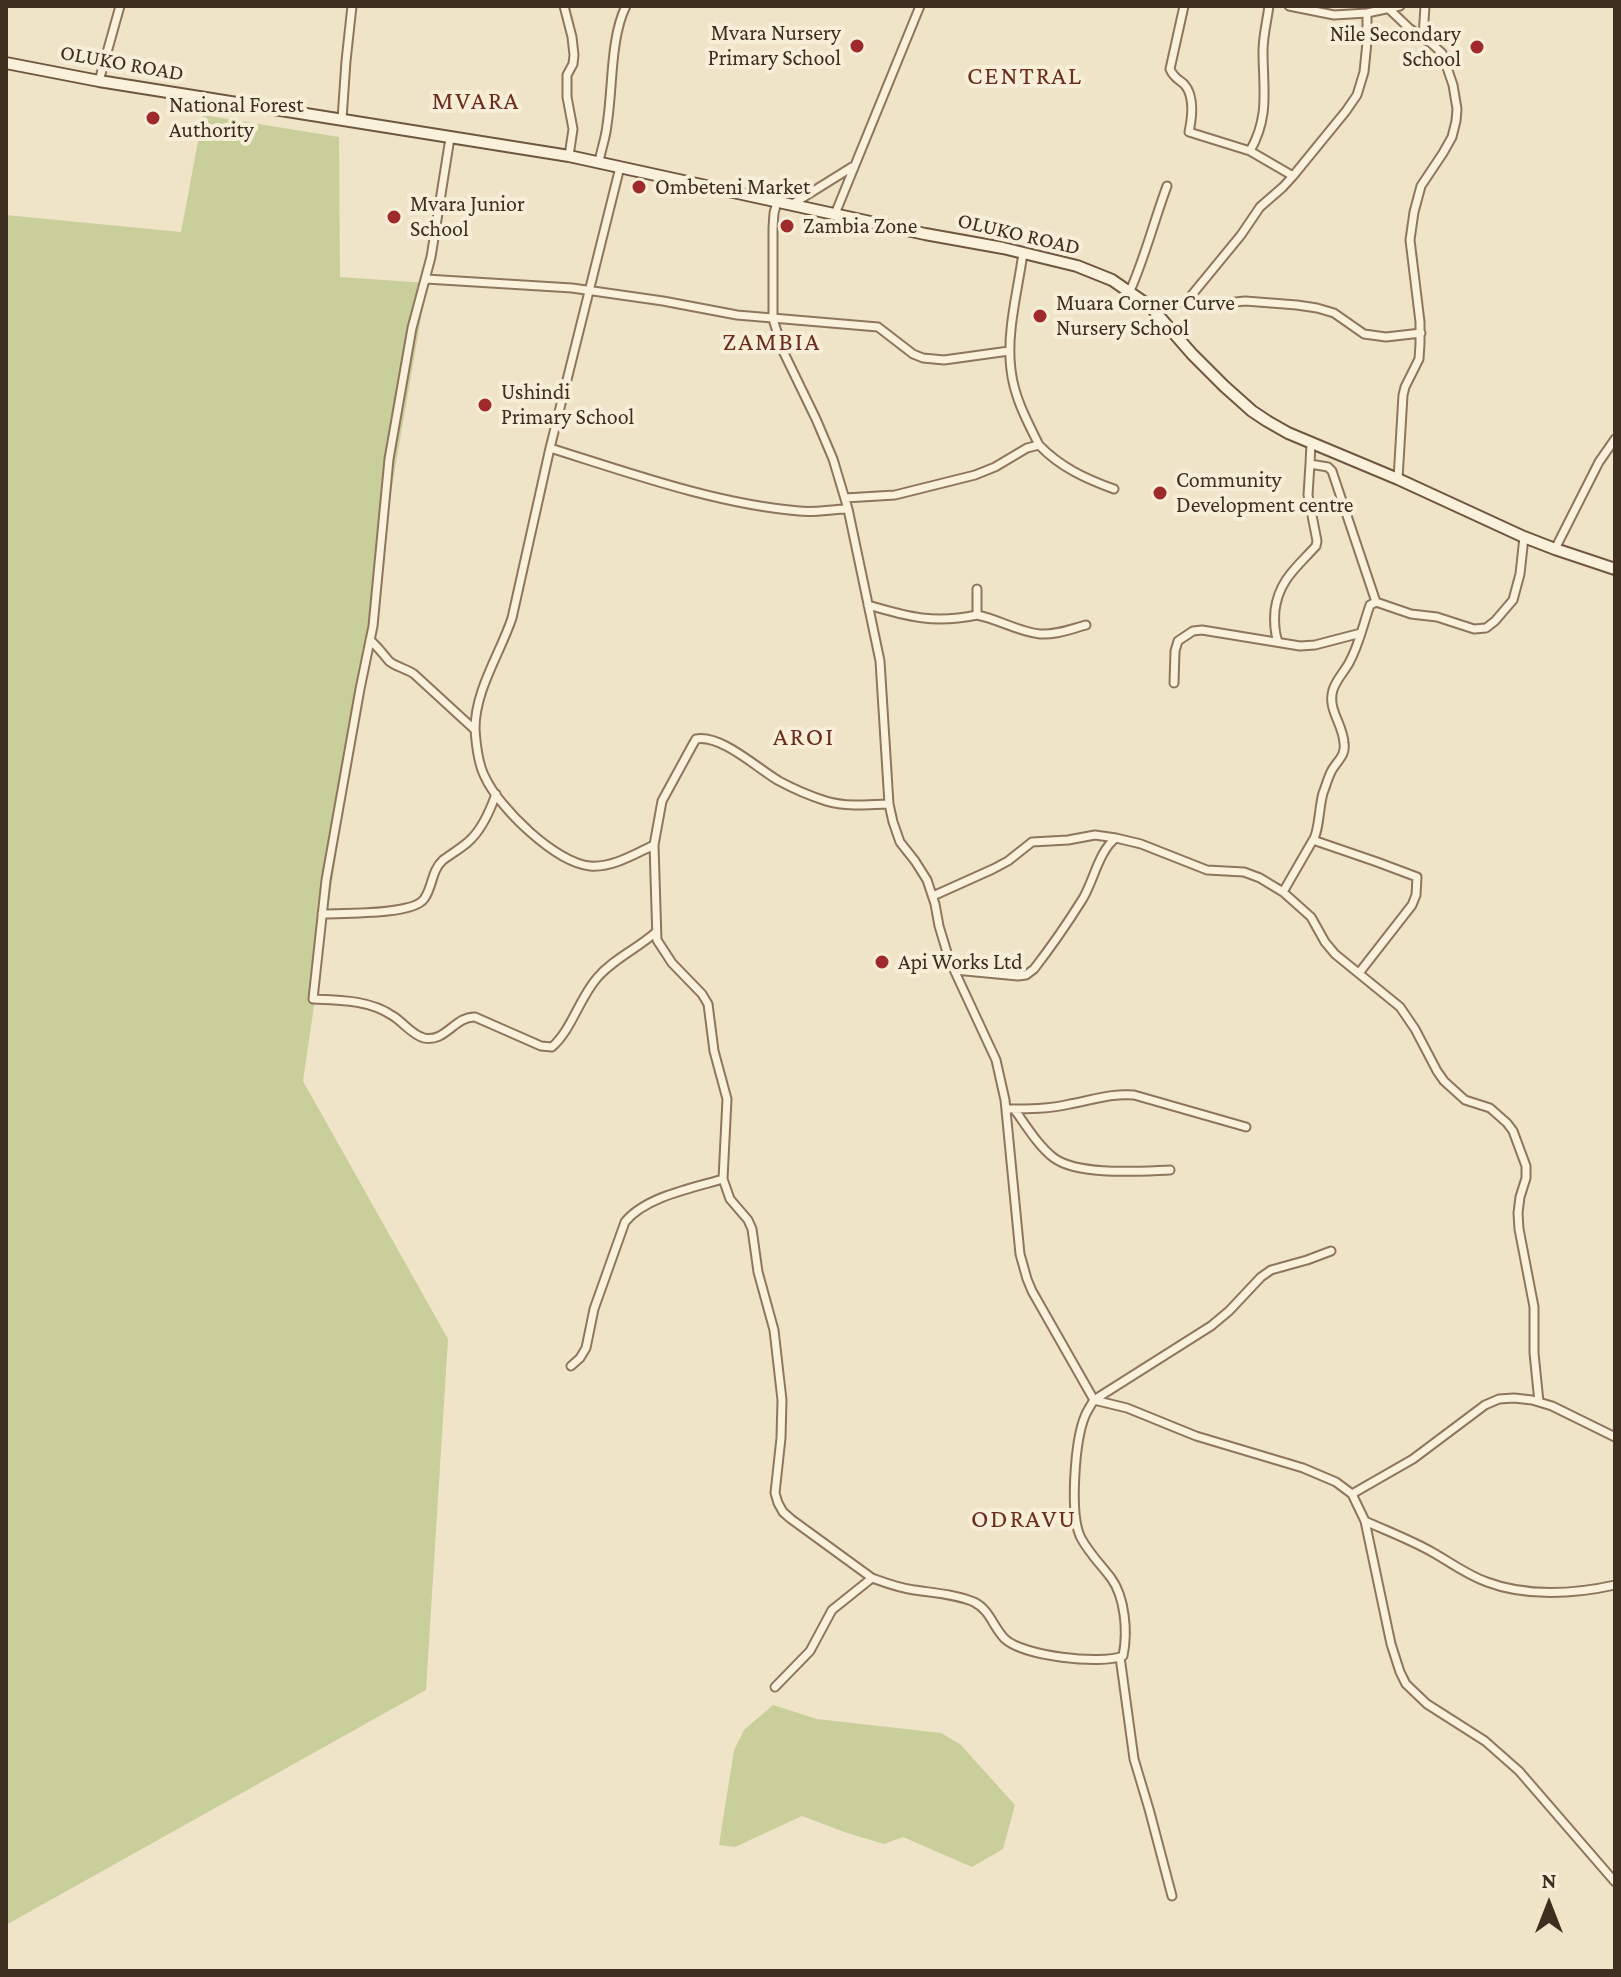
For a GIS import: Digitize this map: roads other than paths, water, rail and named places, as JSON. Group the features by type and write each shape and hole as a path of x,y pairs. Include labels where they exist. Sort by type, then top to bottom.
{"main road":[{"name":"OLUKO ROAD","path":"6,63 99,81 569,156 1077,266 1112,280 1151,307 1192,354 1252,411 1288,433 1524,537 1615,569"}],"street":[{"path":"99,81 120,6"},
{"path":"342,119 352,6"},
{"path":"564,6 574,55 567,75 567,97 573,129 569,156"},
{"path":"599,162 607,127 619,20 626,6"},
{"path":"835,214 920,6"},
{"path":"1184,6 1170,69 1188,90 1192,118 1189,132 1250,151 1293,176"},
{"path":"1250,151 1262,125 1263,47 1269,6"},
{"path":"1289,6 1334,15 1367,13 1400,6"},
{"path":"1423,37 1425,6"},
{"path":"1389,9 1442,53 1457,109 1452,137 1421,186 1414,212 1410,240 1421,333 1419,359 1403,395 1398,479"},
{"path":"1186,302 1260,207 1293,176 1357,95 1364,72 1367,13"},
{"path":"450,138 426,279 412,328 389,459 370,640 322,914 313,999 370,1005 427,1039 441,1036 464,1018 475,1017 547,1048 556,1044 603,971 656,932"},
{"path":"791,205 854,166"},
{"path":"620,167 550,448 512,618 487,678 475,730 485,777 496,794 536,837 557,852 587,866 602,866 654,845"},
{"path":"1130,291 1167,186"},
{"path":"777,202 773,228 773,319 783,351 833,459 848,509 880,661 889,804 900,842 927,880 946,952 996,1060 1010,1109 1020,1254 1032,1291 1094,1400 1127,1408 1196,1436 1303,1468 1336,1482 1352,1494 1365,1521 1391,1644 1406,1684 1427,1704 1485,1741 1519,1771 1615,1882"},
{"path":"1023,253 1009,351 1018,400 1039,445 1048,454 1087,479 1114,489"},
{"path":"426,279 588,290 773,319 878,327 923,358 944,360 1009,351"},
{"path":"1151,307 1186,302 1208,305 1245,301 1297,305 1334,313 1364,334 1386,337 1421,333"},
{"path":"1555,549 1599,462 1615,439"},
{"path":"1278,642 1274,626 1280,587 1317,541 1308,495 1311,443"},
{"path":"845,498 895,495 975,475 1039,445"},
{"path":"550,448 694,492 798,511 848,509"},
{"path":"1310,464 1328,467 1332,471 1376,602"},
{"path":"1283,892 1318,832 1323,795 1332,770 1343,755 1345,744 1331,699 1333,689 1349,663 1370,605 1376,602 1474,629 1486,628 1513,600 1520,574 1524,537"},
{"path":"977,589 977,615"},
{"path":"868,605 921,619 942,620 977,615 1039,634 1086,625"},
{"path":"1174,683 1178,641 1193,631 1300,646 1361,633"},
{"path":"370,640 390,662 414,674 475,730"},
{"path":"889,804 844,805 828,802 779,781 731,749 702,738 696,739 662,801 654,845 656,932 660,945 708,1004 714,1051 727,1099 723,1179 730,1199 752,1229 758,1272 774,1330 782,1400 775,1493 778,1503 791,1519 872,1578 912,1590 972,1601 988,1612 1006,1640 1018,1647 1066,1658 1123,1656 1122,1598 1112,1579 1080,1537 1075,1517 1074,1491 1084,1417 1094,1400 1211,1326 1271,1270 1331,1251"},
{"path":"322,914 401,910 420,904 441,862 471,840 485,820 496,794"},
{"path":"933,896 1008,861 1032,842 1095,835 1141,844 1207,870 1244,872 1283,892 1311,917 1325,942 1345,964 1400,1007 1444,1081 1465,1100 1490,1108 1507,1123 1517,1141 1527,1172 1518,1213 1534,1307 1534,1353 1539,1402"},
{"path":"955,970 1018,976 1034,969 1083,899 1105,851 1116,838"},
{"path":"1313,840 1417,877 1412,905 1359,973"},
{"path":"1010,1109 1054,1107 1105,1096 1134,1095 1246,1127"},
{"path":"1010,1109 1046,1150 1060,1161 1111,1171 1170,1170"},
{"path":"571,1366 586,1348 594,1309 625,1222 640,1207 723,1179"},
{"path":"1352,1494 1413,1459 1485,1405 1499,1399 1514,1398 1552,1406 1615,1437"},
{"path":"1365,1521 1497,1585 1524,1590 1571,1592 1615,1585"},
{"path":"775,1687 810,1651 832,1610 872,1578"},
{"path":"1120,1657 1134,1759 1172,1896"}],"place":[{"name":"Mvara Nursery Primary School","path":"857,46"},
{"name":"Nile Secondary School","path":"1477,47"},
{"name":"National Forest Authority","path":"153,118"},
{"name":"Ombeteni Market","path":"639,187"},
{"name":"Mvara Junior School","path":"394,217"},
{"name":"Zambia Zone","path":"787,226"},
{"name":"Muara Corner Curve Nursery School","path":"1040,316"},
{"name":"Ushindi Primary School","path":"485,405"},
{"name":"Community Development centre","path":"1160,493"},
{"name":"Api Works Ltd","path":"882,962"}],"district":[{"name":"CENTRAL","path":"1025,76"},
{"name":"MVARA","path":"476,101"},
{"name":"ZAMBIA","path":"772,342"},
{"name":"AROI","path":"804,737"},
{"name":"ODRAVU","path":"1024,1519"}]}
